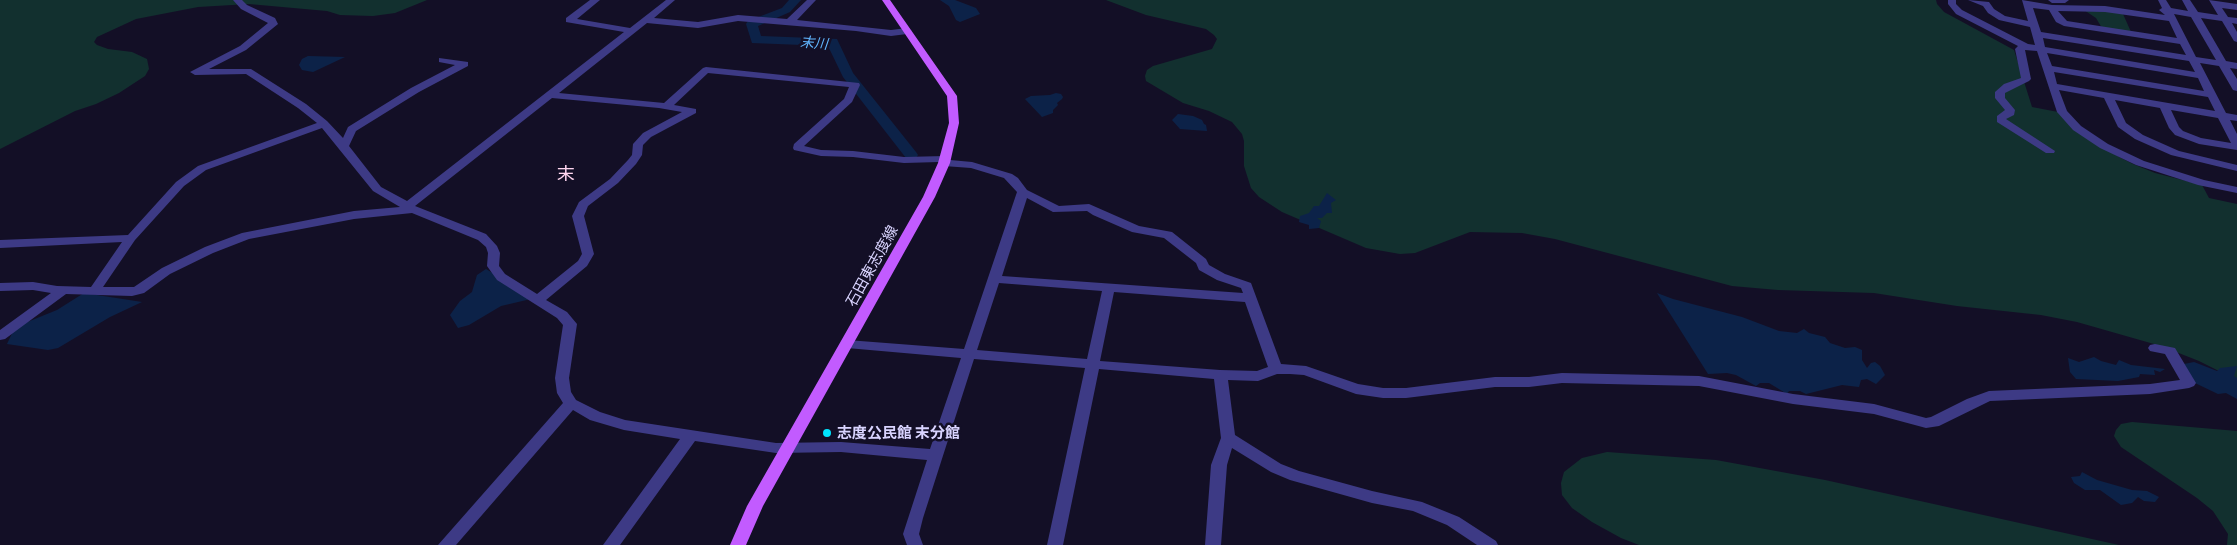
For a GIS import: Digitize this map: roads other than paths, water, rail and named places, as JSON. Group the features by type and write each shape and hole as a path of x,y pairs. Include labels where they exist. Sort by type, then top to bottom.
{"main road":[{"name":"石田東志度線","path":"738,545 755,506 934,189 944,161 954,123 952,96 886,0"}],"street":[{"path":"238,0 244,7 272,20 274,24 243,48 195,72 248,71 302,106 324,124 339,140 377,189 411,207 482,237 491,246 494,253 494,266 498,274 562,315 570,324 562,378 564,393 571,403 595,416 624,425 776,448 841,447 936,455"},
{"path":"596,0 569,20 631,31"},
{"path":"0,287 33,286 62,291 132,292 139,290 166,271 208,250 246,236 354,215 411,207 671,0"},
{"path":"789,23 812,0"},
{"path":"1952,0 1952,4 1959,12 2025,46 2202,76"},
{"path":"1972,0 1986,4 1990,10 2002,18 2035,30 2104,45 2237,66"},
{"path":"2052,4 2064,0 2094,19 2100,28 2104,45"},
{"path":"2098,0 2169,15"},
{"path":"2162,0 2237,145"},
{"path":"2186,0 2237,88"},
{"path":"2184,42 2130,23 2079,9 2027,2 2062,112 2070,121 2104,146 2167,173 2237,190"},
{"path":"2214,2 2237,7"},
{"path":"2214,2 2236,36"},
{"path":"2052,4 2059,20 2064,23 2100,28 2169,15 2194,15 2237,21"},
{"path":"646,20 698,25 738,18 890,33 907,30"},
{"path":"2025,46 2020,49 2026,79 2008,86 2000,92 2000,98 2010,110 2010,113 2002,116 2001,120 2050,151"},
{"path":"344,148 352,129 415,90 465,64 442,60"},
{"path":"2047,68 2212,95"},
{"path":"665,107 706,70 855,85 848,100 798,148 821,153 853,154 904,160 944,161 972,165 1008,176 1014,180 1023,192 1057,210 1089,207 1097,214 1136,229 1168,234 1202,262 1203,267 1221,277 1247,286 1276,369"},
{"path":"2054,86 2237,118"},
{"path":"538,300 583,263 588,254 578,216 583,204 614,181 632,162 637,156 638,144 647,135 692,112 665,107 551,95"},
{"path":"2108,96 2122,125 2139,137 2175,154 2237,168"},
{"path":"2164,105 2174,128 2179,133 2199,140 2237,145"},
{"path":"95,290 101,273 131,238 180,184 202,168 324,124"},
{"path":"915,545 911,534 1023,192"},
{"path":"0,244 131,238"},
{"path":"995,279 1251,298"},
{"path":"1055,545 1109,288"},
{"path":"0,336 62,291"},
{"path":"847,344 1220,374 1258,376 1276,369 1306,371 1356,389 1383,393 1406,393 1496,382 1529,382 1562,378 1700,381 1793,399 1874,409 1926,423 1934,422 1972,402 1989,396 2150,389 2189,383 2170,351 2155,348"},
{"path":"1213,545 1220,465 1228,438 1220,374"},
{"path":"446,545 571,403"},
{"path":"611,545 691,435"},
{"path":"1228,438 1276,468 1295,476 1372,498 1416,506 1453,521 1490,545"}],"water":[{"path":"940,0 955,0 976,8 980,14 960,22 956,20 949,6"},
{"path":"308,56 345,57 313,72 302,70 299,65 302,59"},
{"path":"1061,94 1062,99 1057,103 1058,105 1053,110 1053,113 1042,117 1025,99 1031,96"},
{"path":"1178,114 1193,116 1202,120 1206,125 1207,131 1180,129 1172,120"},
{"path":"1327,193 1336,200 1331,203 1332,213 1327,213 1322,218 1317,218 1321,221 1319,228 1309,229 1309,225 1299,222 1300,216 1309,213 1314,206 1319,206"},
{"path":"486,269 535,298 501,306 469,325 458,328 450,315 460,301 472,292 477,275"},
{"path":"84,293 142,302 110,317 58,348 48,350 7,344 15,327 57,310"},
{"path":"1657,293 1742,317 1779,331 1797,333 1804,329 1809,333 1825,337 1830,343 1845,348 1855,347 1862,350 1862,360 1867,368 1871,363 1875,362 1880,366 1885,375 1876,384 1867,379 1861,380 1859,387 1842,385 1806,394 1800,391 1789,391 1787,394 1769,383 1760,383 1756,386 1736,375 1727,373 1708,374"},
{"path":"2094,357 2116,365 2119,360 2131,365 2165,369 2160,372 2154,370 2155,375 2140,374 2139,377 2118,381 2076,379 2070,372 2068,358 2079,362"},
{"path":"2194,362 2217,371 2220,368 2237,366 2234,376 2237,378 2237,399 2226,393 2218,394 2195,383 2184,364"},
{"path":"2082,472 2097,480 2132,490 2147,491 2159,497 2155,502 2144,501 2138,497 2132,503 2121,505 2100,490 2085,490 2074,483 2071,477 2080,476"}],"waterway":[{"name":"末川","path":"795,0 786,10 752,24 756,40 833,42 847,74 911,155"}],"place":[{"name":"志度公民館 末分館","path":"827,433"}],"district":[{"name":"末","path":"566,174"}]}
